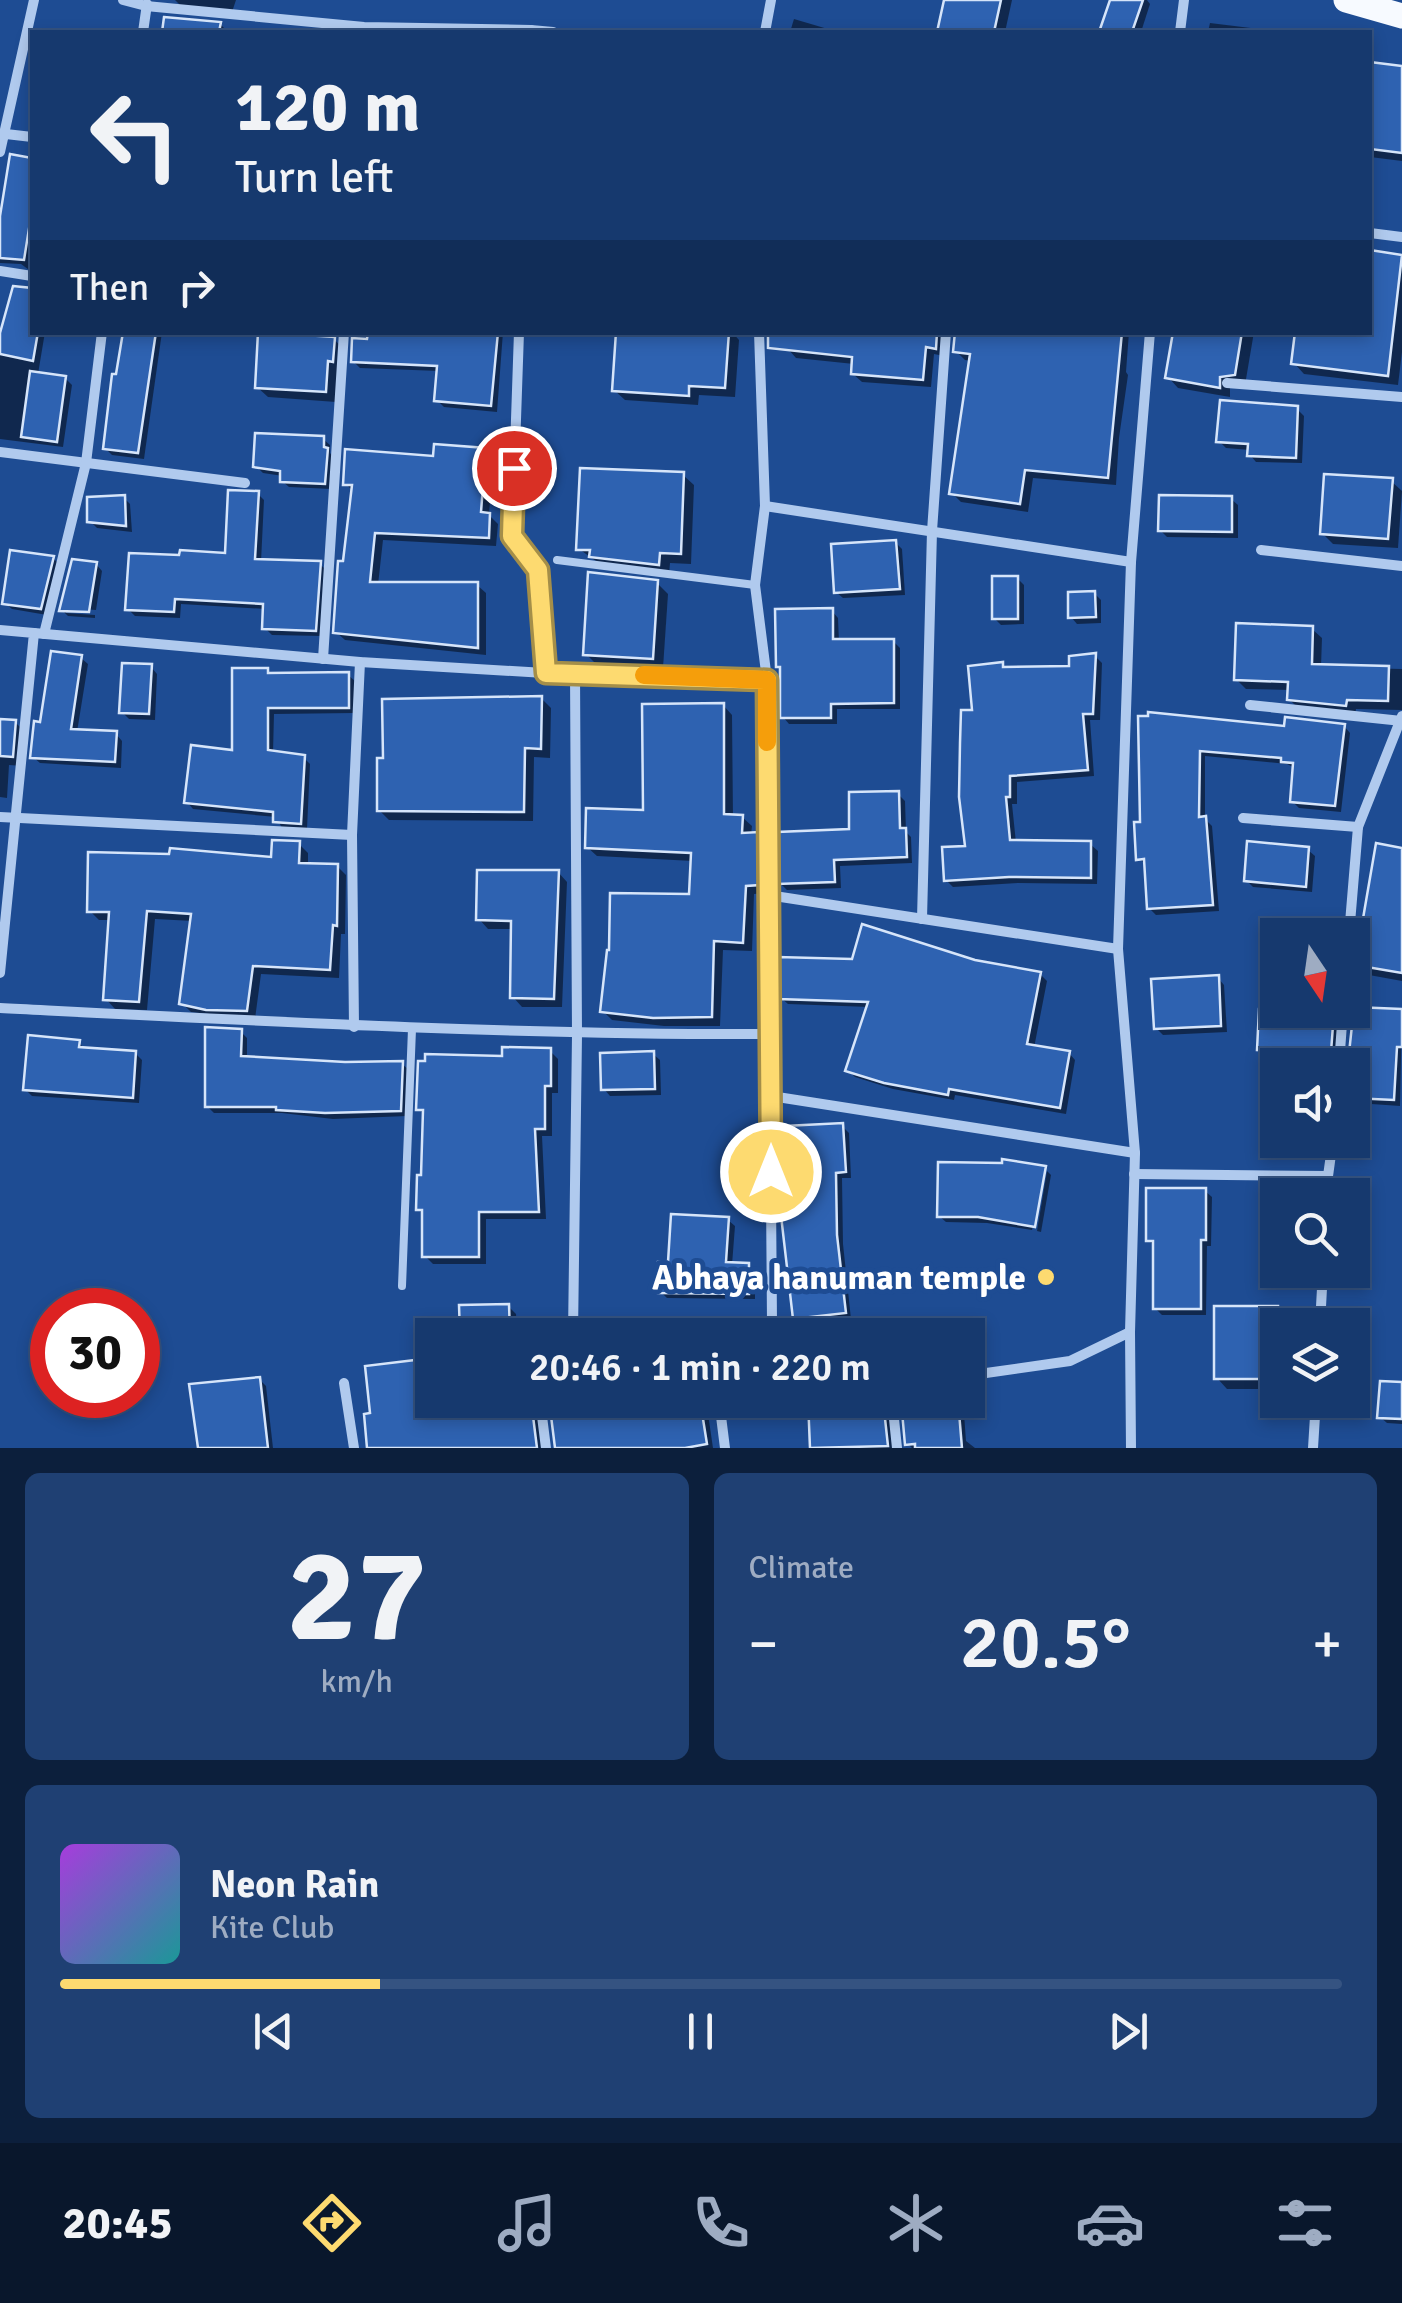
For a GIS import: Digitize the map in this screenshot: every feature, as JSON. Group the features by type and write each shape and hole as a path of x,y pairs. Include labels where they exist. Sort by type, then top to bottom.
{"main road":[{"path":"1346,0 1402,16"}],"street":[{"path":"0,152 34,0"},
{"path":"123,0 364,30"},
{"path":"765,30 772,0"},
{"path":"1180,30 1184,0"},
{"path":"143,30 147,3"},
{"path":"6,134 30,137"},
{"path":"1372,233 1402,236"},
{"path":"0,271 30,276"},
{"path":"0,973 39,634 86,463 102,335"},
{"path":"323,658 344,335"},
{"path":"519,335 512,536 538,570 546,673"},
{"path":"758,335 765,506 755,584 767,680 772,1318"},
{"path":"922,918 932,531 946,335"},
{"path":"1131,1448 1135,1153 1118,949 1131,562 1150,335"},
{"path":"1227,382 1402,397"},
{"path":"0,452 245,484"},
{"path":"765,506 1131,562"},
{"path":"1261,550 1402,566"},
{"path":"0,630 360,662 767,680"},
{"path":"354,1026 352,835 360,662"},
{"path":"572,1318 577,1035 575,672"},
{"path":"1250,705 1402,719 1358,827 1350,918"},
{"path":"0,817 352,835"},
{"path":"1243,818 1358,827"},
{"path":"768,895 1118,949"},
{"path":"0,1008 577,1035 771,1034"},
{"path":"771,1096 1135,1153"},
{"path":"1134,1174 1328,1176 1330,1158"},
{"path":"985,1373 1070,1360 1130,1332"},
{"path":"344,1383 354,1448"},
{"path":"542,1418 546,1448"},
{"path":"721,1418 725,1448"},
{"path":"894,1418 897,1448"},
{"path":"1313,1448 1315,1418"}],"lane":[{"path":"558,560 755,584"},
{"path":"402,1286 412,1029"}],"building":[{"path":"944,0 1001,0 994,30 937,30"},
{"path":"1110,0 1143,0 1133,30 1100,30"},
{"path":"164,17 221,22 219,30 162,30"},
{"path":"1372,62 1402,66 1402,153 1372,149"},
{"path":"10,154 30,158 30,222 24,260 0,258 0,216"},
{"path":"1372,250 1402,255 1388,376 1291,364 1295,335 1372,335"},
{"path":"13,286 30,288 30,335 37,335 33,361 0,354 0,333"},
{"path":"122,335 156,335 138,453 103,449 112,374 116,374"},
{"path":"258,335 335,337 333,362 328,361 326,392 255,388"},
{"path":"368,335 498,335 491,406 434,401 437,366 351,362 352,338 367,339"},
{"path":"616,335 729,335 725,388 689,386 689,396 612,391"},
{"path":"768,335 937,335 936,349 926,347 923,380 851,374 852,357 768,348"},
{"path":"955,335 1122,335 1108,478 1025,470 1020,504 949,494 970,354 953,352"},
{"path":"1172,335 1242,335 1235,375 1220,377 1220,388 1165,378"},
{"path":"30,371 66,376 57,442 21,437"},
{"path":"1220,400 1298,406 1296,458 1247,456 1248,444 1216,442"},
{"path":"255,433 324,436 324,447 328,448 325,484 280,482 280,471 253,467"},
{"path":"434,444 486,448 481,512 490,513 489,538 375,533 370,582 478,582 478,648 333,633 338,561 343,561 352,485 343,485 345,449 433,456"},
{"path":"580,468 684,472 681,554 660,553 659,565 589,557 590,550 576,550"},
{"path":"1324,474 1393,478 1388,539 1320,534"},
{"path":"228,490 259,491 255,559 321,561 316,631 262,629 263,604 175,599 174,612 125,610 129,553 225,553"},
{"path":"125,495 126,526 87,522 87,497"},
{"path":"1159,495 1232,496 1232,532 1158,531"},
{"path":"896,540 900,589 834,593 831,544"},
{"path":"10,550 54,556 41,609 2,604"},
{"path":"72,559 97,562 89,612 59,611"},
{"path":"588,572 658,580 653,659 583,655"},
{"path":"992,576 1018,576 1018,619 992,619"},
{"path":"1095,591 1096,617 1068,618 1068,592"},
{"path":"833,608 833,639 894,639 894,703 831,704 831,718 780,718 775,609"},
{"path":"1236,623 1313,626 1312,664 1389,666 1388,701 1347,700 1346,706 1287,700 1288,682 1234,680"},
{"path":"51,651 82,655 71,729 117,731 115,762 30,758 34,721 40,722"},
{"path":"1096,653 1093,714 1083,714 1088,770 1010,776 1010,797 1006,797 1010,840 1091,841 1091,878 944,881 942,847 965,846 959,797 961,710 972,710 968,666 1003,662 1003,667 1069,666 1069,656"},
{"path":"122,663 152,664 149,714 119,713"},
{"path":"232,668 268,668 268,673 349,672 349,708 268,708 268,750 305,755 301,824 273,822 273,812 184,803 191,745 232,750"},
{"path":"542,696 541,749 525,748 524,812 377,811 377,758 383,758 382,699"},
{"path":"724,703 724,814 743,815 742,833 759,832 760,885 746,886 743,943 714,941 712,1017 653,1018 600,1012 609,950 610,893 689,894 691,853 585,848 586,808 643,810 642,704"},
{"path":"1148,712 1284,726 1285,717 1345,724 1335,806 1290,802 1293,763 1281,762 1281,758 1200,751 1199,817 1206,816 1213,905 1147,909 1144,859 1136,860 1134,822 1140,822 1138,716 1148,716"},
{"path":"0,719 16,720 13,757 0,756"},
{"path":"899,791 900,828 906,828 907,857 834,860 835,882 777,884 777,832 849,829 849,792"},
{"path":"272,840 300,841 299,863 338,864 337,926 333,925 330,970 253,966 247,1011 206,1010 179,1004 191,914 147,911 139,1002 103,1000 109,912 87,912 88,852 169,854 170,848 271,857"},
{"path":"1247,841 1309,847 1306,887 1244,881"},
{"path":"1376,843 1402,848 1402,973 1370,968 1370,918 1363,918"},
{"path":"477,870 559,870 554,999 510,998 511,921 476,920"},
{"path":"862,924 975,960 1041,972 1027,1044 1070,1051 1060,1108 949,1089 948,1095 845,1071 868,1002 778,999 778,957 852,959"},
{"path":"1219,975 1221,1026 1154,1029 1151,979"},
{"path":"1370,1008 1402,1009 1402,1047 1397,1047 1394,1100 1370,1099 1370,1048 1350,1048 1352,1028 1370,1028"},
{"path":"1259,1009 1260,1028 1333,1028 1331,1048 1257,1050"},
{"path":"205,1027 242,1029 241,1056 403,1061 401,1111 325,1113 276,1107 205,1107"},
{"path":"28,1035 80,1040 79,1047 136,1051 133,1098 23,1090"},
{"path":"502,1047 551,1048 551,1086 545,1086 545,1129 535,1129 539,1212 479,1212 479,1257 422,1257 422,1210 416,1210 423,1110 416,1110 418,1061 425,1061 425,1054 502,1056"},
{"path":"654,1051 655,1089 601,1090 600,1053"},
{"path":"843,1123 846,1172 836,1173 837,1235 846,1313 793,1318 780,1207 780,1196 788,1196 785,1126"},
{"path":"1002,1159 1046,1166 1035,1227 978,1217 937,1217 938,1162 1002,1163"},
{"path":"1146,1188 1206,1188 1201,1309 1153,1309 1153,1241 1146,1241"},
{"path":"671,1214 729,1217 726,1262 749,1263 749,1294 658,1293 658,1262 668,1262"},
{"path":"509,1304 509,1318 459,1318 459,1305"},
{"path":"1214,1306 1278,1306 1260,1308 1260,1379 1214,1379"},
{"path":"415,1360 415,1418 533,1418 537,1448 367,1448 364,1414 370,1413 365,1366"},
{"path":"260,1377 268,1448 198,1448 189,1384"},
{"path":"1380,1381 1402,1382 1402,1419 1377,1418"},
{"path":"551,1418 703,1418 707,1444 685,1448 555,1448"},
{"path":"809,1418 885,1418 888,1446 810,1448"},
{"path":"903,1418 960,1418 962,1448 905,1445"}],"slow traffic":[{"path":"644,675 767,680 767,742"}],"place":[{"name":"Abhaya hanuman temple","path":"1046,1277"}],"route":[{"path":"514,468 512,536 538,570 546,673 767,680 771,1172"}]}
